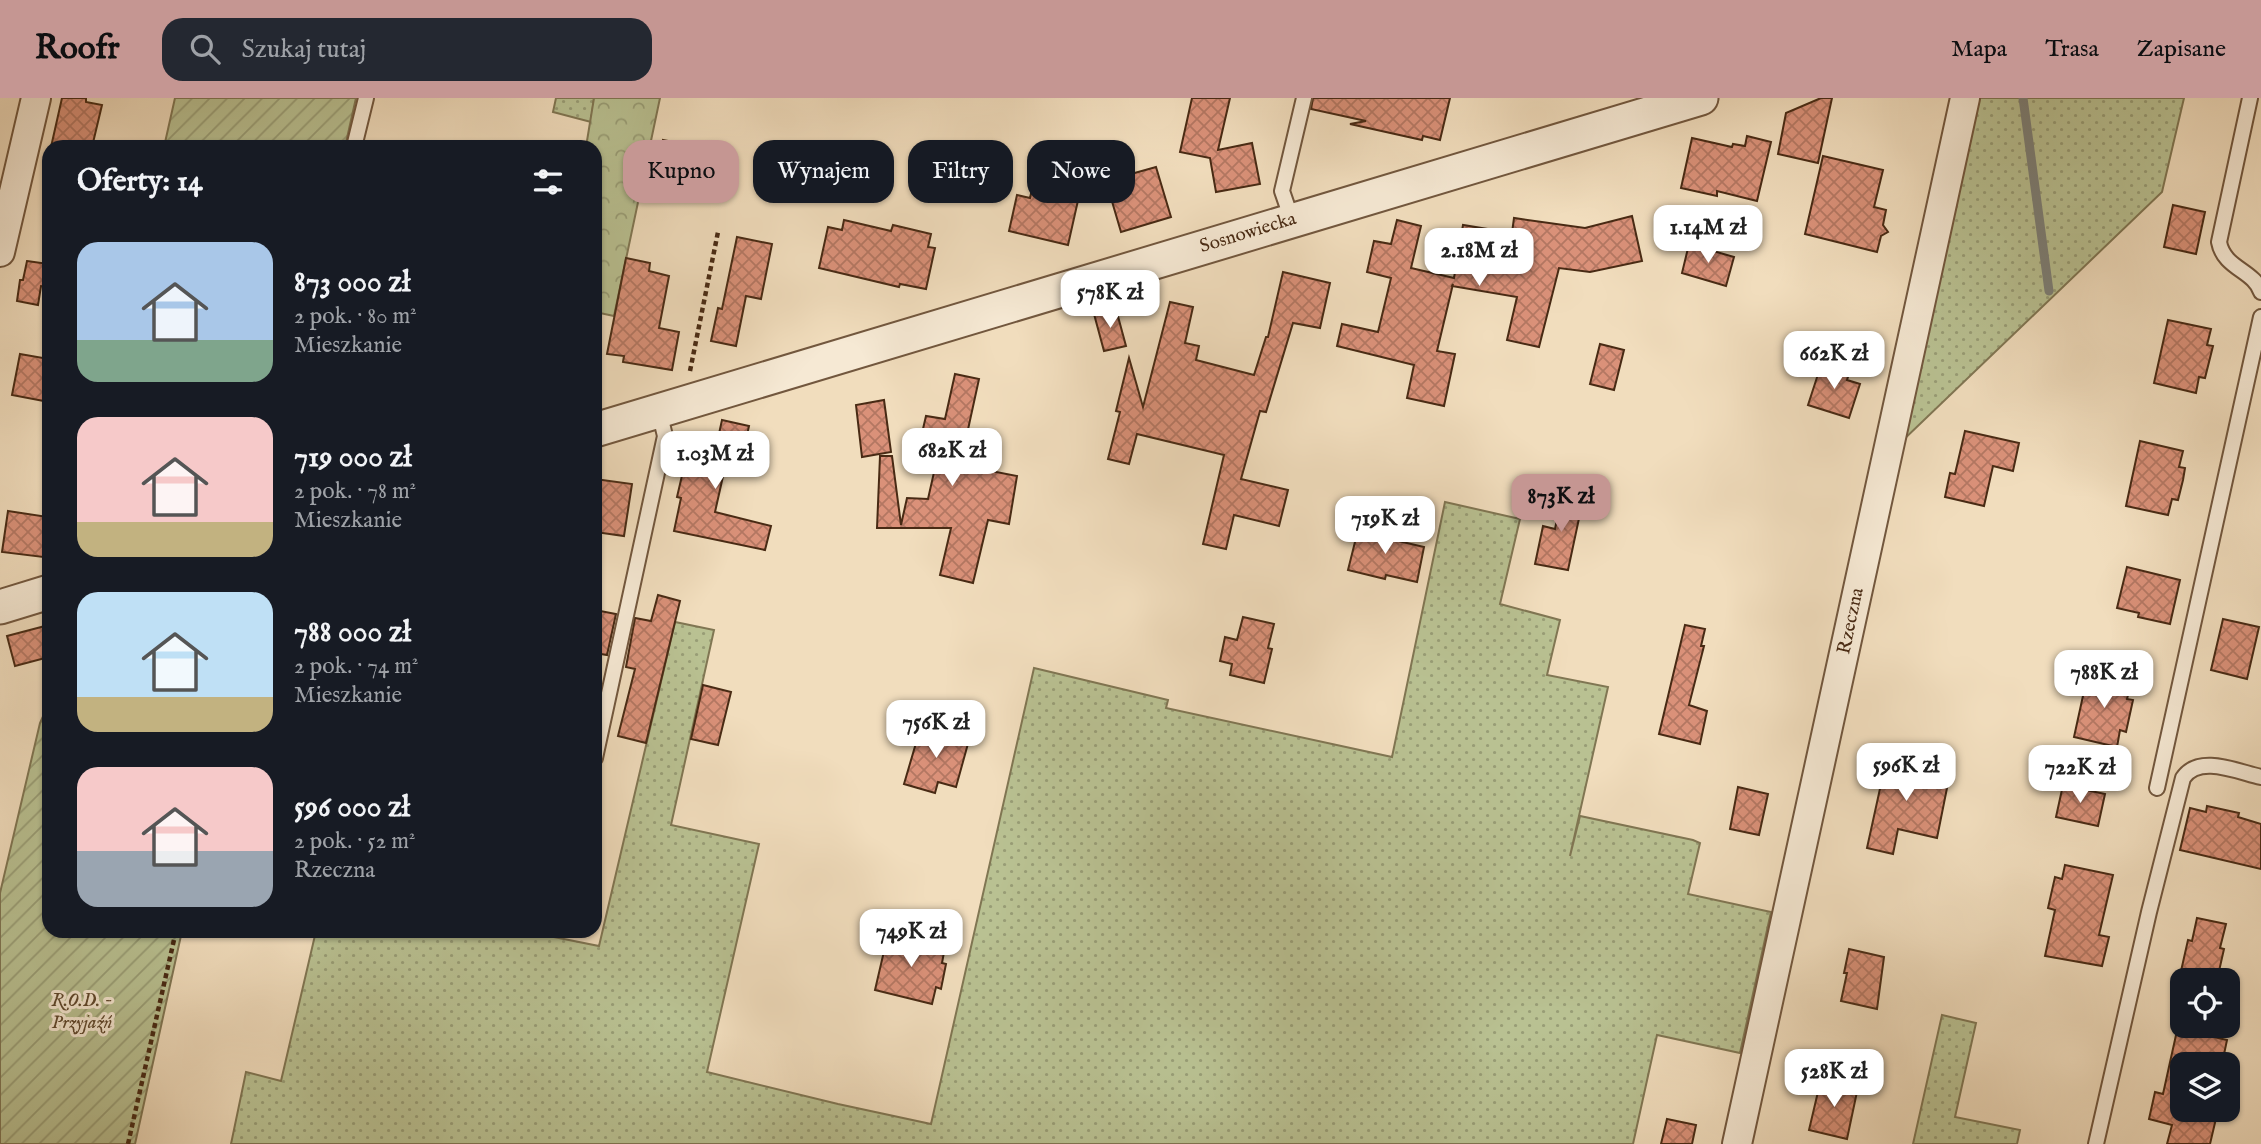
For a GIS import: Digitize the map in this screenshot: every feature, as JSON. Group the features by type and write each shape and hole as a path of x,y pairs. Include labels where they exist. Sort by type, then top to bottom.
{"street":[{"path":"0,252 36,98"},
{"name":"Sosnowiecka","path":"602,428 1292,220 1636,113 1701,98"},
{"name":"Rzeczna","path":"1737,1144 1965,98"},
{"path":"0,607 42,594"}],"lane":[{"path":"356,140 366,98"},
{"path":"1292,220 1282,191 1304,98"},
{"path":"2250,98 2219,242 2220,250 2228,262 2258,284 2261,292"},
{"path":"2157,788 2261,317"},
{"path":"602,726 665,436 659,411"},
{"path":"2096,1144 2183,778 2195,767 2210,765 2261,777"}],"path":[{"path":"695,400 690,370 718,232"},
{"path":"128,1144 174,938"}],"green space":[{"path":"175,98 356,98 347,140 166,140"},
{"path":"556,98 594,98 591,122 553,112"},
{"path":"594,98 660,98 651,140 623,140 623,203 638,203 614,316 602,313 602,140 587,140"},
{"path":"1975,98 2184,98 2162,192 1898,445"},
{"path":"1445,502 1520,519 1500,604 1560,620 1547,675 1608,687 1570,856 1580,816 1693,840 1700,843 1688,894 1771,912 1740,1053 1657,1035 1633,1144 231,1144 246,1072 281,1081 314,938 559,938 599,946 675,622 714,630 671,825 759,844 707,1072 931,1124 1034,668 1168,700 1166,708 1392,757"},
{"name":"R.O.D. - Przyjaźń","path":"42,719 42,938 180,938 135,1144 0,1144 0,893"},
{"path":"1942,1015 1976,1023 1955,1117 2020,1130 2017,1144 1913,1144"}],"building":[{"path":"62,98 86,98 86,102 102,105 94,140 53,140"},
{"path":"1192,98 1230,98 1218,150 1252,143 1260,184 1216,192 1210,158 1180,152"},
{"path":"1313,98 1450,98 1440,140 1423,136 1422,140 1350,124 1366,121 1311,109"},
{"path":"1821,98 1832,98 1818,163 1778,154 1786,113"},
{"path":"1747,136 1771,142 1757,201 1717,191 1717,196 1681,188 1692,138 1732,147 1733,144 1745,146"},
{"path":"1823,156 1883,170 1874,207 1886,210 1883,225 1888,232 1881,236 1877,252 1805,234"},
{"path":"1156,167 1171,217 1121,232 1112,203 1135,203 1135,173"},
{"path":"1017,195 1027,197 1027,203 1077,203 1068,245 1009,231"},
{"path":"2173,205 2205,212 2196,254 2164,247"},
{"path":"1632,216 1642,261 1590,272 1559,268 1539,347 1507,340 1517,297 1453,286 1437,351 1455,354 1444,406 1407,398 1414,365 1337,346 1342,324 1378,332 1391,278 1367,272 1374,241 1391,244 1397,220 1421,226 1411,268 1454,278 1463,225 1512,233 1514,218 1585,228"},
{"path":"844,220 891,231 893,225 931,234 928,247 935,248 926,289 900,284 899,287 819,268 828,227 842,230"},
{"path":"737,237 772,244 761,299 746,296 736,346 711,341 718,308 722,309"},
{"path":"1689,244 1734,257 1726,286 1682,273"},
{"path":"626,258 650,263 649,271 669,276 659,328 679,332 672,370 623,362 624,356 607,354"},
{"path":"27,261 42,263 42,286 38,305 17,301 20,280 23,280"},
{"path":"1283,272 1330,283 1320,328 1293,323 1266,412 1260,411 1241,479 1288,490 1279,526 1234,515 1226,549 1203,544 1224,455 1137,434 1129,464 1108,459 1120,412 1116,411 1129,358 1143,407 1170,302 1193,307 1185,343 1199,346 1196,360 1254,375 1268,337"},
{"path":"1116,309 1126,346 1104,351 1094,314"},
{"path":"2168,320 2211,329 2207,345 2213,346 2205,378 2199,377 2196,393 2154,383"},
{"path":"1600,344 1624,350 1614,390 1590,384"},
{"path":"20,354 42,358 42,401 12,395"},
{"path":"1822,362 1850,371 1847,380 1860,384 1849,418 1808,405"},
{"path":"955,374 979,379 962,457 992,463 991,471 1017,476 1009,524 988,520 973,583 940,575 951,528 877,528 880,456 892,456 901,525 907,498 928,499 937,459 917,455 926,416 945,419"},
{"path":"884,400 891,452 862,457 856,405"},
{"path":"722,420 749,426 740,466 726,463 715,512 771,526 765,550 674,531 681,498 677,497 691,437 717,443"},
{"path":"1965,431 2019,443 2013,471 1993,466 1984,506 1945,497 1950,473 1955,474"},
{"path":"2140,441 2183,451 2179,467 2185,468 2183,480 2178,500 2172,499 2168,515 2126,506"},
{"path":"602,480 632,484 624,536 602,533"},
{"path":"1563,490 1584,495 1568,570 1535,564 1543,526 1555,529"},
{"path":"8,511 42,516 42,557 2,552"},
{"path":"1359,526 1395,534 1394,540 1424,547 1417,582 1386,575 1385,579 1348,570"},
{"path":"2127,567 2180,580 2170,624 2138,617 2139,613 2117,608"},
{"path":"658,595 680,601 646,743 618,736 635,669 626,667 635,618 651,621"},
{"path":"602,611 616,614 607,655 602,654"},
{"path":"1243,617 1274,624 1268,648 1272,649 1264,683 1230,675 1232,664 1220,661 1225,637 1237,640"},
{"path":"2223,619 2259,627 2247,679 2211,670"},
{"path":"1685,625 1705,629 1701,646 1704,646 1689,705 1707,711 1700,744 1659,734"},
{"path":"42,627 42,659 15,666 7,636"},
{"path":"2088,673 2131,683 2127,699 2133,700 2126,732 2120,730 2117,747 2074,737"},
{"path":"703,685 731,692 718,745 691,739"},
{"path":"921,726 969,740 956,787 938,782 935,793 904,784"},
{"path":"1896,747 1924,753 1918,782 1947,788 1937,838 1898,829 1893,854 1867,848 1883,775 1890,777"},
{"path":"2063,785 2105,794 2098,826 2056,817"},
{"path":"1738,787 1768,794 1759,835 1730,829"},
{"path":"2207,806 2239,813 2238,817 2261,824 2261,869 2180,850 2190,808 2206,812"},
{"path":"2065,865 2113,875 2099,935 2109,937 2102,966 2045,956 2055,910 2048,908 2055,877 2062,879"},
{"path":"2197,918 2226,924 2220,948 2224,949 2220,968 2182,968 2188,940 2192,941"},
{"path":"888,934 945,947 942,963 946,964 941,989 936,987 932,1004 875,990"},
{"path":"1849,949 1884,957 1877,1009 1841,1001"},
{"path":"2175,1038 2227,1040 2224,1052 2172,1052"},
{"path":"2170,1062 2170,1122 2215,1122 2210,1144 2167,1144 2172,1125 2149,1119 2155,1092 2163,1094"},
{"path":"1821,1079 1858,1087 1847,1139 1809,1130"},
{"path":"1667,1119 1696,1125 1692,1144 1661,1144"}],"waterway":[{"path":"2023,98 2049,291"}]}
